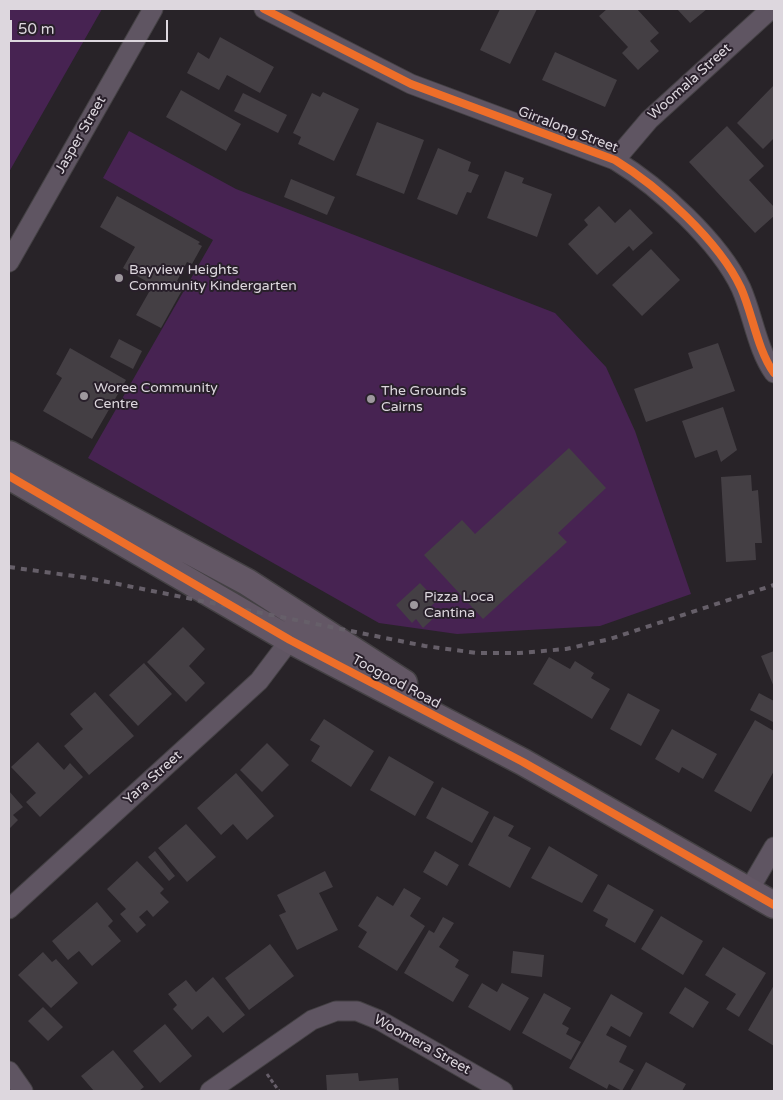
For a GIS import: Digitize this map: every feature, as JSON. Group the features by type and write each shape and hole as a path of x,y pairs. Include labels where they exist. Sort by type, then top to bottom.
{"street":[{"name":"Jasper Street","path":"9,262 153,9"},
{"name":"Girralong Street","path":"264,9 411,84 615,160 636,173 712,244 741,288 774,373"},
{"name":"Woomala Street","path":"615,160 649,120 771,9"},
{"name":"Toogood Road","path":"9,454 212,562 304,618 523,762"},
{"name":"Toogood Road","path":"9,476 290,640 523,762 774,905"},
{"path":"290,640 304,618"},
{"name":"Yara Street","path":"9,909 259,681 290,640"},
{"path":"749,890 774,847"},
{"name":"Woomera Street","path":"210,1091 312,1020 336,1011 357,1011 379,1020 503,1091"},
{"path":"9,1071 23,1091"}],"shaded area":[{"path":"9,9 102,9 9,172"},
{"name":"The Grounds Cairns","path":"129,131 236,189 555,313 606,367 635,431 691,594 600,626 457,634 379,623 88,458 213,240 103,178"}],"building":[{"path":"500,9 537,9 510,64 480,50"},
{"path":"607,9 637,9 659,33 650,41 659,51 638,70 622,53 628,47 599,16"},
{"path":"677,9 707,9 690,23"},
{"path":"220,37 274,67 260,93 227,75 219,90 187,73 198,52 209,59"},
{"path":"555,52 617,80 605,107 542,80"},
{"path":"774,85 774,138 763,149 737,123"},
{"path":"181,90 241,124 226,151 166,117"},
{"path":"323,92 359,109 334,161 298,144 301,137 293,133 312,93 320,97"},
{"path":"243,93 287,115 278,133 234,111"},
{"path":"377,122 424,140 404,194 356,175"},
{"path":"727,126 764,166 749,180 774,207 774,216 755,233 689,162"},
{"path":"438,148 471,162 468,171 479,175 471,193 467,192 457,215 417,199"},
{"path":"505,171 524,178 522,183 552,194 537,237 487,218"},
{"path":"291,179 335,197 327,215 284,197"},
{"path":"117,196 200,242 198,244 202,246 192,264 187,262 177,281 185,285 161,328 136,315 153,285 123,268 135,247 100,227"},
{"path":"599,206 615,223 630,209 653,233 633,251 629,246 597,275 568,244 588,225 584,220"},
{"path":"651,249 680,280 642,316 612,285"},
{"path":"119,339 142,351 133,369 110,357"},
{"path":"718,343 735,391 646,422 634,389 693,368 688,353"},
{"name":"Woree Community Centre","path":"70,348 126,380 92,439 43,411 62,378 56,374"},
{"path":"723,407 737,450 721,462 717,450 695,458 682,421"},
{"path":"569,448 606,488 558,533 567,542 483,619 424,555 462,520 475,534"},
{"path":"751,475 752,491 758,490 762,543 755,543 756,560 726,562 721,477"},
{"name":"Pizza Loca Cantina","path":"420,583 437,601 431,606 438,614 423,628 416,619 412,623 396,605"},
{"path":"183,627 205,649 189,666 205,683 186,702 147,662"},
{"path":"774,651 774,687 761,656"},
{"path":"549,657 570,669 575,661 594,673 591,678 610,689 592,719 533,684"},
{"path":"144,663 172,694 138,726 109,695"},
{"path":"95,692 134,736 89,775 64,746 83,729 70,714"},
{"path":"628,693 660,710 641,746 610,729"},
{"path":"759,693 774,701 773,722 750,710"},
{"path":"324,719 374,751 351,787 311,761 320,746 310,740"},
{"path":"755,720 774,731 774,771 751,812 714,791"},
{"path":"672,729 717,754 703,779 682,767 679,773 655,759"},
{"path":"38,742 64,770 70,763 83,777 40,817 26,802 36,793 11,767"},
{"path":"267,743 289,765 262,792 240,770"},
{"path":"389,756 434,782 415,816 370,790"},
{"path":"236,773 274,816 247,840 233,824 221,835 197,808"},
{"path":"442,787 489,812 472,843 426,818"},
{"path":"9,791 23,807 13,815 18,820 9,829"},
{"path":"494,816 514,826 508,836 531,848 510,888 468,865"},
{"path":"186,824 216,857 187,882 158,848"},
{"path":"549,846 598,875 582,903 531,878"},
{"path":"155,851 175,876 169,881 148,857"},
{"path":"435,851 459,865 447,886 423,872"},
{"path":"137,861 164,889 160,893 169,902 153,917 147,910 139,917 146,925 137,933 120,914 126,909 107,889"},
{"path":"325,871 333,887 319,893 338,930 297,950 279,915 286,912 277,895"},
{"path":"608,884 654,910 635,943 605,926 608,919 593,911"},
{"path":"404,888 421,898 410,916 425,926 397,971 358,947 367,932 358,926 377,896 393,906"},
{"path":"97,902 113,921 108,926 121,941 92,966 79,951 68,960 52,941"},
{"path":"661,916 703,941 683,975 641,949"},
{"path":"443,917 454,923 439,947 459,960 455,967 469,975 453,1002 404,973 429,930 434,933"},
{"path":"270,944 294,976 249,1010 225,978"},
{"path":"723,947 766,973 739,1017 726,1009 736,994 705,975"},
{"path":"513,951 544,955 542,977 511,973"},
{"path":"43,952 52,962 56,959 78,983 51,1008 18,975"},
{"path":"213,977 245,1015 223,1033 208,1016 192,1030 173,1009 177,1005 168,994 186,980 196,992"},
{"path":"482,983 497,992 502,983 529,998 510,1031 468,1007"},
{"path":"774,985 774,1046 748,1030"},
{"path":"685,987 709,1002 693,1028 669,1013"},
{"path":"544,993 571,1008 562,1024 569,1028 566,1034 581,1042 571,1060 522,1033"},
{"path":"611,994 643,1013 630,1037 611,1026 606,1035 627,1046 619,1062 634,1070 622,1091 609,1084 607,1089 569,1068"},
{"path":"43,1007 63,1027 48,1041 28,1021"},
{"path":"165,1024 192,1056 160,1083 133,1051"},
{"path":"113,1050 144,1087 139,1091 94,1091 81,1076"},
{"path":"646,1062 686,1084 682,1091 630,1091"},
{"path":"358,1073 359,1081 398,1078 399,1091 327,1091 326,1075"}],"railway":[{"path":"9,567 88,578 425,646 477,653 519,653 566,649 610,639 774,585"}],"cycle path":[{"path":"264,9 411,84 615,160 632,171 686,217 703,234 731,270 745,298 763,353 774,373"},
{"path":"9,476 290,640 523,762 774,905"}],"place":[{"name":"Bayview Heights Community Kindergarten","path":"119,278"},
{"name":"Woree Community Centre","path":"84,396"},
{"name":"The Grounds Cairns","path":"371,399"},
{"name":"Pizza Loca Cantina","path":"414,605"}]}
